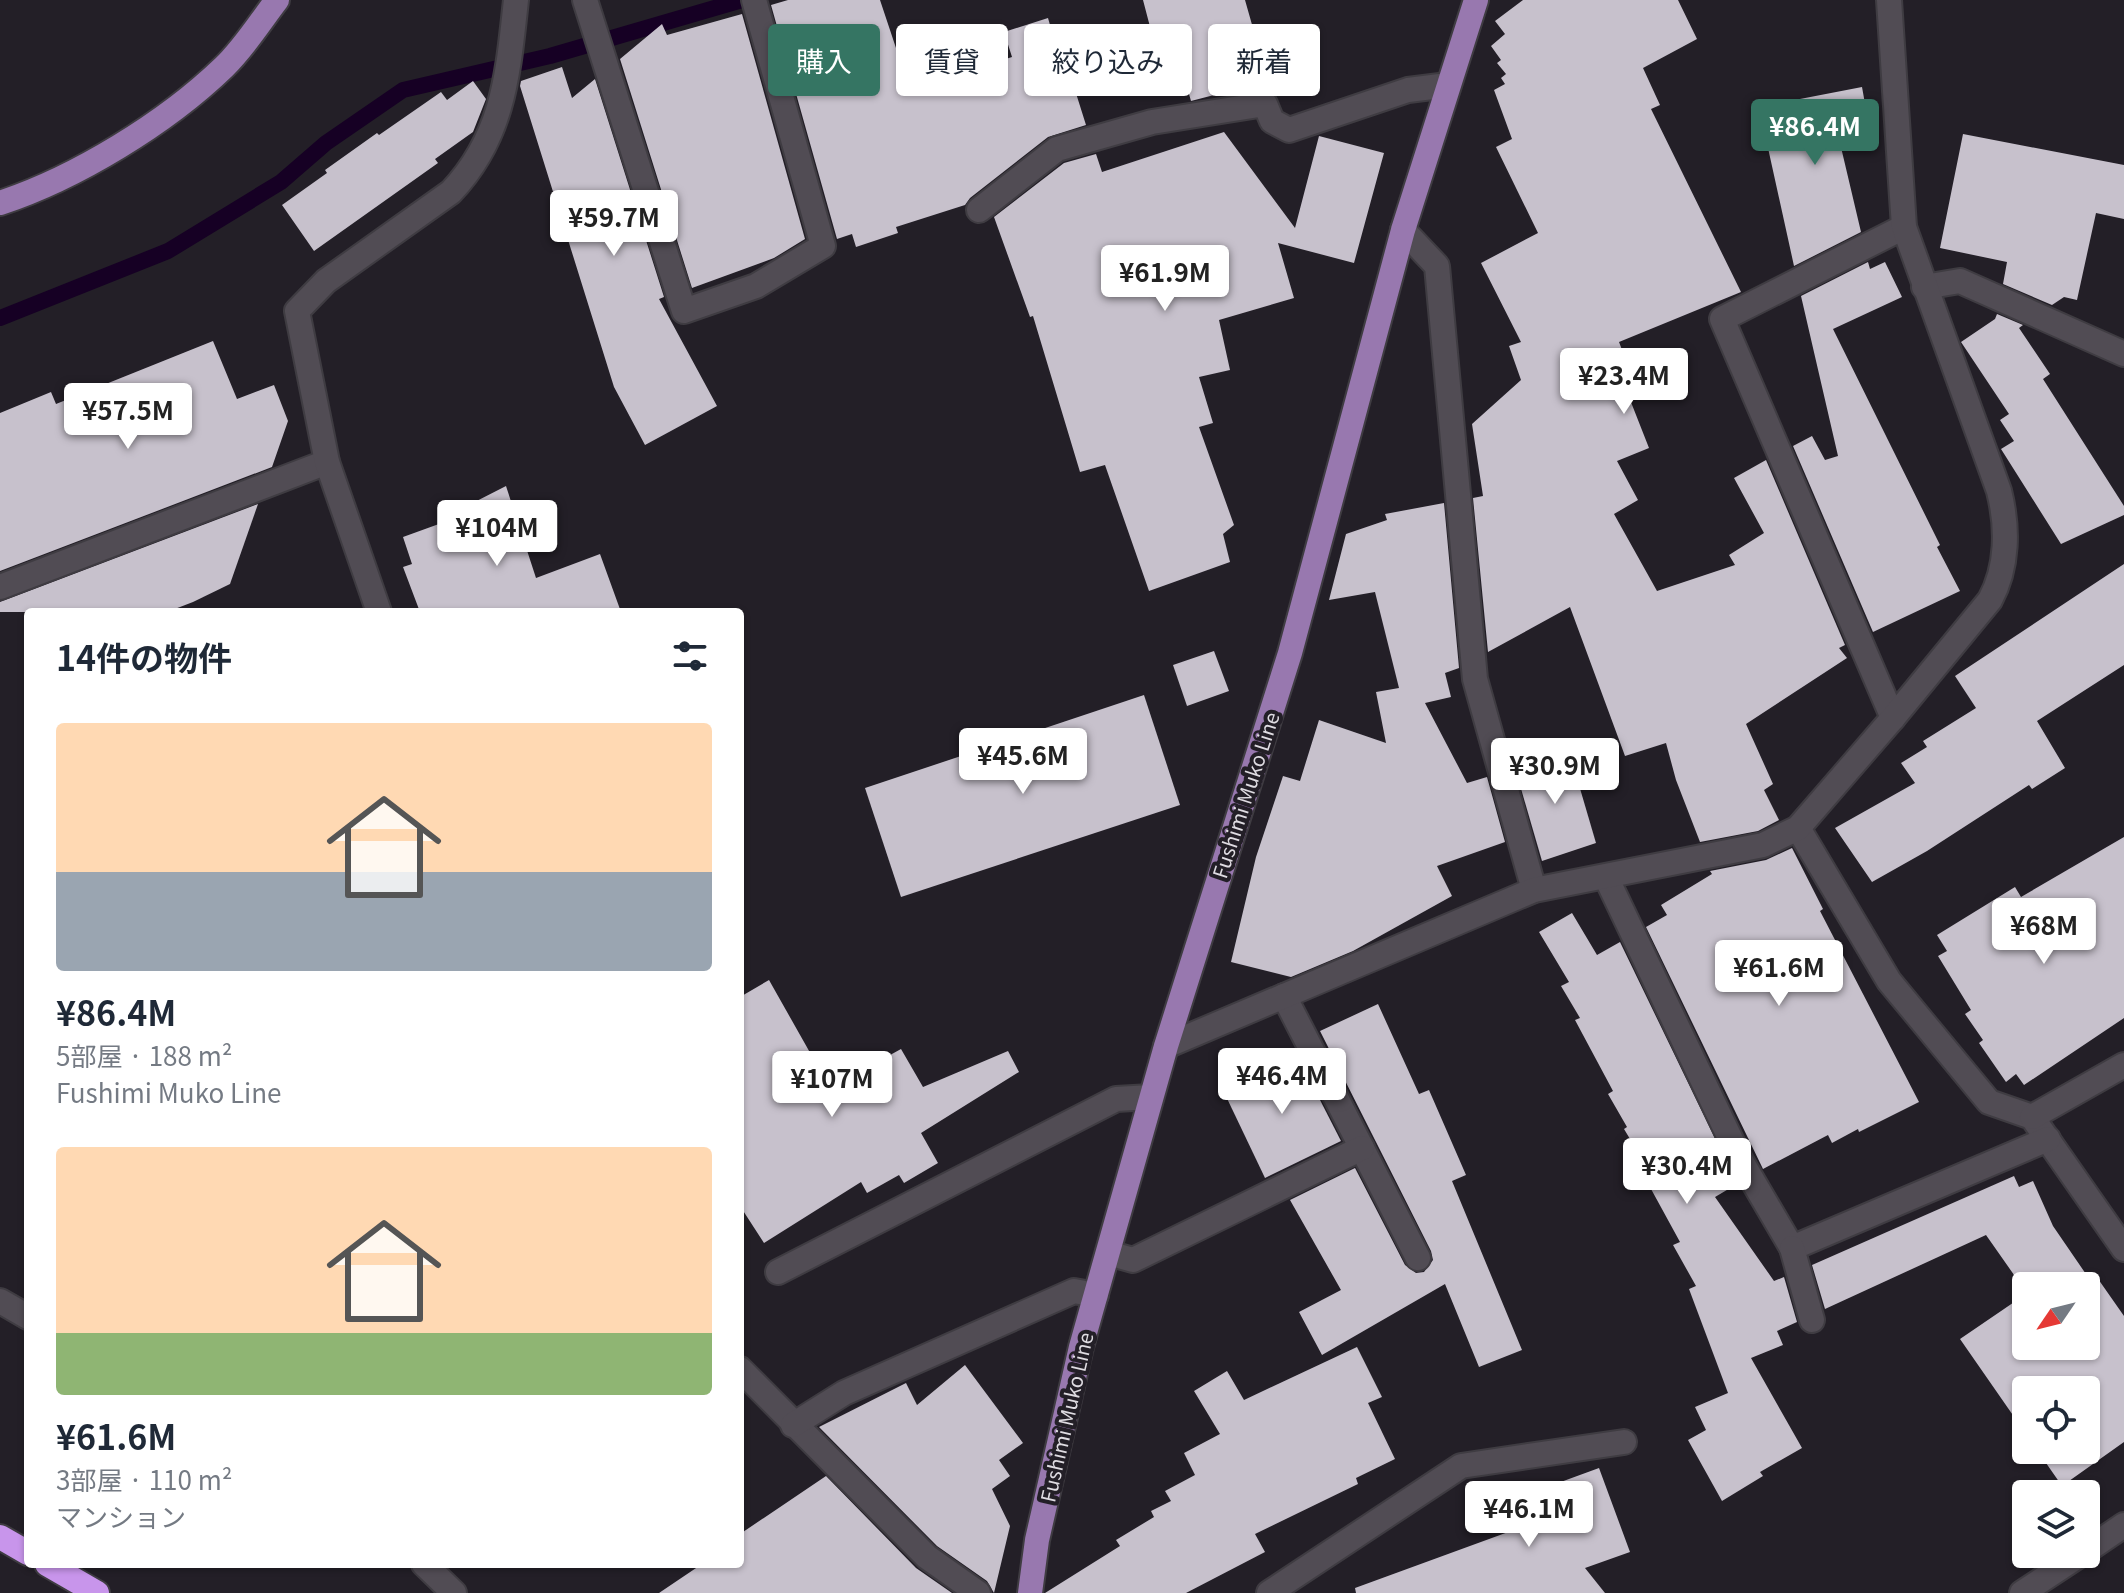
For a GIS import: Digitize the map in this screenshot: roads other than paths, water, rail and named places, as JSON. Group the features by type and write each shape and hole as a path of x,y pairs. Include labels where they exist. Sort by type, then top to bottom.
{"highway":[{"path":"0,1537 24,1551"},
{"path":"54,1568 97,1593"}],"main road":[{"path":"0,203 89,164 157,121 225,67 277,0"},
{"name":"Fushimi Muko Line","path":"1030,1593 1037,1540 1081,1347 1166,1046 1290,653 1403,230 1476,0"}],"street":[{"path":"378,608 327,462 297,311 326,281 451,192 466,177 493,129 507,81 516,0"},
{"path":"585,0 684,311 756,286 823,246 756,6"},
{"path":"1166,1046 1534,890 1763,845 1798,828 1990,600 2000,581 2005,515 1904,227 1889,0"},
{"path":"979,210 1057,149 1106,133 1152,122 1265,104 1272,121 1289,130 1408,90 1448,85"},
{"path":"1893,718 1722,319 1904,227"},
{"path":"1403,230 1437,266 1475,679 1534,890"},
{"path":"1924,287 1960,281 2124,354"},
{"path":"0,587 327,462"},
{"path":"1798,828 1889,981 1989,1102 2032,1117 2124,1249"},
{"path":"1606,877 1740,1159 1792,1248 1812,1320"},
{"path":"1284,996 1418,1258"},
{"path":"2032,1117 2124,1065"},
{"path":"778,1272 1116,1099 1151,1097"},
{"path":"1792,1248 2048,1139"},
{"path":"1108,1253 1133,1260 1362,1148"},
{"path":"793,1425 844,1393 1074,1291 1096,1295"},
{"path":"0,1301 24,1315"},
{"path":"744,1373 927,1557 978,1593"},
{"path":"1269,1593 1461,1466 1624,1442"},
{"path":"2100,1541 2124,1525"},
{"path":"428,1568 454,1593"},
{"path":"2031,1591 2062,1568"}],"waterway":[{"path":"0,318 168,251 281,182 326,143 403,90 550,56 742,0"}]}
